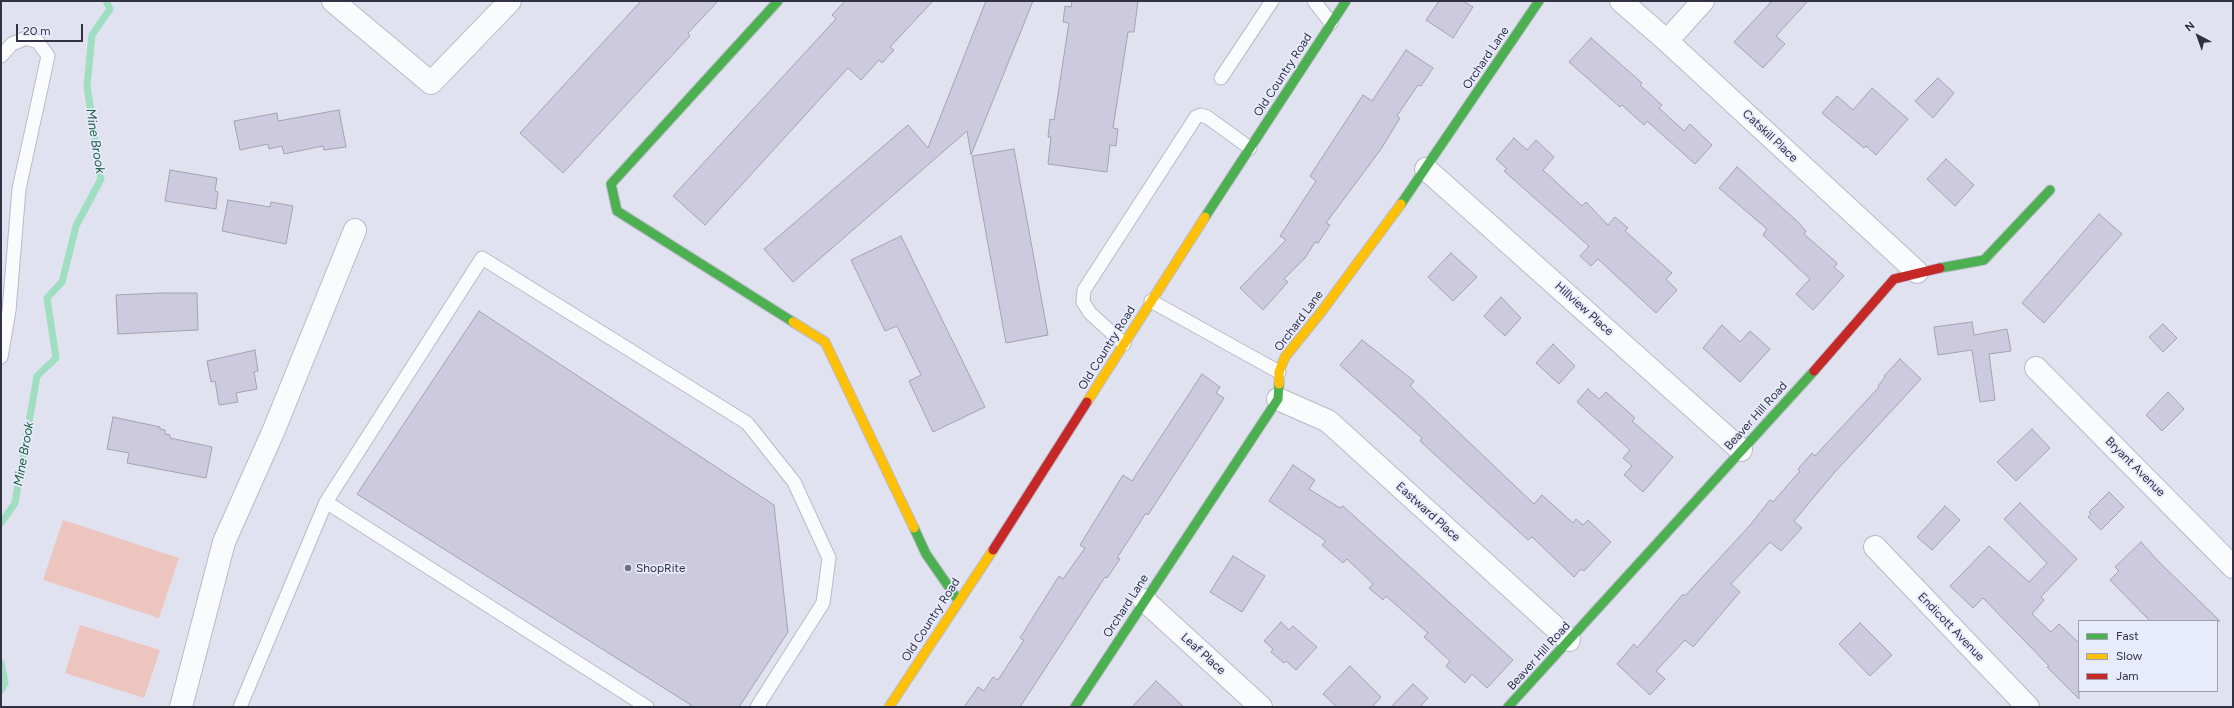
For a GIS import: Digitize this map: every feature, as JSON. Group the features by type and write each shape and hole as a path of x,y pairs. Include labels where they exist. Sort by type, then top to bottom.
{"street":[{"path":"332,1 431,83 510,1"},
{"path":"778,1 611,184 617,211 825,342 926,554 958,600"},
{"name":"Old Country Road","path":"889,707 958,600 1029,495 1151,301 1346,1"},
{"name":"Orchard Lane","path":"1075,707 1144,600 1278,399 1279,372 1285,357 1322,311 1426,169 1539,1"},
{"name":"Catskill Place","path":"1621,1 1667,41 1917,272"},
{"path":"1667,41 1703,1"},
{"name":"Hillview Place","path":"1426,169 1741,450"},
{"name":"Beaver Hill Road","path":"1508,707 1837,345 1894,279 1917,272 1984,260 2050,190"},
{"path":"181,707 224,542 273,432 355,230"},
{"name":"Bryant Avenue","path":"2036,368 2233,567"},
{"name":"Eastward Place","path":"1278,399 1328,421 1569,640"},
{"name":"Endicott Avenue","path":"1875,547 2028,707"},
{"name":"Leaf Place","path":"1144,600 1261,707"}],"lane":[{"path":"1221,78 1272,1"},
{"path":"1314,1 1331,23"},
{"path":"1,56 12,44 26,38 38,42 48,56 19,189 1,357"},
{"path":"1124,344 1090,313 1084,302 1084,290 1196,117 1201,115 1207,117 1250,148"},
{"path":"240,707 326,502 482,258 747,423 794,482 829,558 823,603 757,707"},
{"path":"1151,301 1279,372"},
{"path":"326,502 647,707"}],"shaded area":[{"path":"63,520 179,558 159,618 43,580"},
{"path":"80,625 160,650 144,698 65,673"}],"building":[{"path":"641,1 718,1 688,33 690,36 563,173 520,133"},
{"path":"845,1 933,1 890,47 894,50 882,63 879,60 861,80 848,68 705,225 673,196 836,19 832,15"},
{"path":"986,1 1033,1 971,155 967,131 793,282 764,249 908,125 928,148"},
{"path":"1072,1 1138,1 1134,32 1128,32 1113,128 1118,129 1116,146 1110,145 1107,172 1048,164 1051,137 1048,137 1050,119 1054,120 1069,23 1063,22 1065,6 1071,7"},
{"path":"1439,1 1463,1 1473,7 1453,38 1426,20"},
{"path":"1772,1 1808,1 1776,36 1785,44 1763,68 1734,42"},
{"path":"1591,38 1642,83 1640,85 1662,105 1659,108 1684,131 1690,124 1712,145 1695,164 1647,121 1644,125 1622,105 1620,107 1569,62"},
{"path":"1406,50 1433,68 1421,86 1418,85 1397,116 1400,118 1381,149 1326,223 1330,225 1318,243 1315,242 1305,258 1284,279 1288,282 1263,310 1240,288 1286,240 1280,236 1316,181 1310,176 1363,95 1372,101"},
{"path":"1938,78 1954,93 1933,118 1915,101"},
{"path":"1872,88 1908,119 1876,155 1866,146 1864,148 1822,113 1837,96 1853,110"},
{"path":"339,110 346,147 324,150 323,146 284,154 282,146 269,149 268,144 240,150 234,121 277,113 278,121"},
{"path":"1514,138 1527,150 1536,140 1554,157 1543,170 1582,206 1586,202 1608,225 1615,217 1628,228 1625,231 1672,273 1666,279 1677,290 1656,313 1598,259 1591,266 1580,256 1589,246 1504,171 1507,169 1496,159"},
{"path":"1014,149 1048,335 1006,343 972,156"},
{"path":"1946,159 1974,185 1955,206 1927,179"},
{"path":"1737,167 1798,222 1806,231 1804,234 1836,262 1837,264 1834,267 1844,276 1813,310 1796,294 1810,279 1763,235 1767,229 1719,188"},
{"path":"170,170 217,178 215,191 218,192 216,209 165,201"},
{"path":"228,200 270,207 271,202 293,206 286,244 222,231"},
{"path":"2099,214 2122,234 2044,323 2022,303"},
{"path":"901,236 985,407 933,432 909,381 921,375 897,326 885,331 851,260"},
{"path":"1451,253 1477,277 1453,301 1428,277"},
{"path":"197,293 198,330 118,334 116,295"},
{"path":"1501,297 1521,318 1505,336 1484,316"},
{"name":"ShopRite","path":"479,311 774,505 788,632 739,707 694,707 357,494"},
{"path":"1972,322 1974,335 2007,329 2011,351 1989,354 1995,400 1980,402 1972,350 1938,355 1934,327"},
{"path":"2163,324 2177,338 2163,352 2149,337"},
{"path":"1722,325 1740,342 1750,331 1770,349 1740,382 1703,348"},
{"path":"1362,340 1414,381 1410,386 1534,504 1542,495 1573,523 1576,519 1583,525 1588,520 1611,542 1584,571 1581,569 1574,577 1532,537 1528,540 1420,441 1422,438 1340,365"},
{"path":"1553,344 1575,366 1559,384 1536,363"},
{"path":"255,350 258,371 254,372 257,389 236,393 238,402 219,405 215,381 211,382 207,361"},
{"path":"1900,359 1921,379 1834,473 1794,521 1802,528 1781,551 1770,542 1731,584 1740,592 1693,647 1685,640 1656,671 1665,679 1650,695 1617,664 1634,644 1637,648 1683,594 1685,596 1751,524 1770,500 1773,502 1800,471 1798,469 1812,453 1815,456 1879,387 1878,386 1885,377 1884,376"},
{"path":"1202,374 1220,387 1216,393 1224,398 1148,515 1146,513 1117,558 1120,559 1107,578 1105,577 1020,707 964,707 978,687 984,691 993,677 998,680 1024,640 1020,638 1059,576 1063,579 1085,548 1080,545 1123,475 1132,481"},
{"path":"1588,389 1599,399 1606,392 1635,418 1632,421 1673,457 1643,492 1624,475 1632,466 1623,458 1630,450 1577,402"},
{"path":"2168,392 2184,409 2162,431 2146,415"},
{"path":"113,417 160,427 160,429 165,430 165,434 170,435 170,438 212,447 206,478 127,463 129,453 107,449"},
{"path":"2032,429 2050,448 2016,481 1997,462"},
{"path":"1293,465 1315,480 1309,489 1340,508 1343,506 1513,660 1487,688 1472,674 1465,683 1446,666 1450,661 1424,637 1428,633 1386,596 1383,600 1369,588 1373,584 1347,559 1343,563 1322,545 1326,541 1269,501"},
{"path":"2109,492 2124,507 2101,530 2088,517 2091,514 2089,512"},
{"path":"2020,503 2077,559 2041,597 2044,600 2032,614 2051,632 2059,624 2078,642 2079,699 1983,598 1973,608 1950,586 1989,546 2029,582 2047,563 2004,519"},
{"path":"1945,506 1960,520 1932,550 1917,537"},
{"path":"2141,542 2159,562 2220,621 2149,620 2110,580 2119,571 2115,567"},
{"path":"1233,556 1265,576 1242,612 1210,592"},
{"path":"1281,622 1289,630 1293,626 1317,647 1296,670 1286,661 1284,663 1271,652 1273,649 1264,641"},
{"path":"1860,623 1892,655 1870,676 1839,644"},
{"path":"1350,666 1381,697 1372,707 1337,707 1323,694"},
{"path":"1156,681 1184,707 1132,707"},
{"path":"1413,684 1428,698 1420,707 1391,707"}],"waterway":[{"name":"Mine Brook","path":"1,523 15,503 37,376 56,358 47,298 62,282 76,226 101,179 87,86 92,35 110,9 106,1"},
{"name":"Mine Brook","path":"1,663 5,683 1,690"}],"traffic: fast":[{"path":"778,1 611,184 617,211 793,322"},
{"path":"1205,217 1346,1"},
{"path":"1401,204 1539,1"},
{"path":"1940,268 1984,260 2050,190"},
{"path":"1508,707 1814,371"},
{"path":"1075,707 1278,399 1279,384"},
{"path":"914,528 926,554 958,600"}],"traffic: slow":[{"path":"1279,384 1279,372 1285,357 1322,311 1401,204"},
{"path":"1087,402 1205,217"},
{"path":"793,322 825,342 914,528"},
{"path":"889,707 993,550"}],"traffic: jam":[{"path":"1814,371 1894,279 1940,268"},
{"path":"993,550 1087,402"}],"place":[{"name":"ShopRite","path":"628,568"}]}
